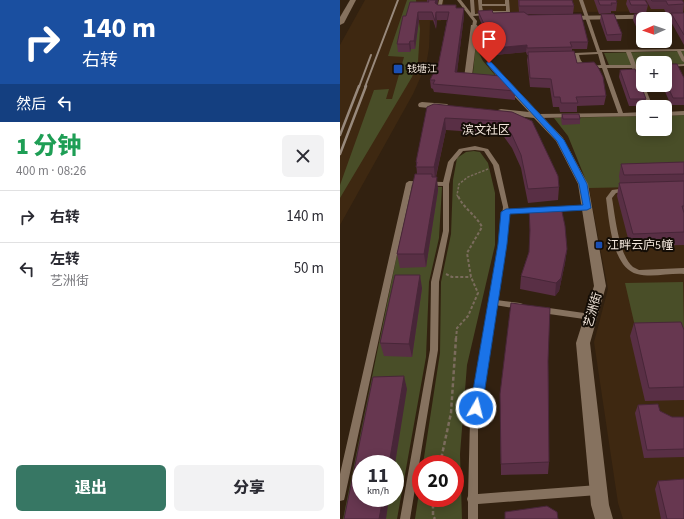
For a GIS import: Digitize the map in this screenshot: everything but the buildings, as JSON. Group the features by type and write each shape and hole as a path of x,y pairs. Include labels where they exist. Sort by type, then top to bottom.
{"street":[{"path":"340,23 353,0"},
{"path":"557,18 684,16"},
{"path":"474,27 468,78 502,79"},
{"name":"艺洲街","path":"502,79 560,140 583,184 600,286 583,343 598,490 604,519"},
{"path":"422,105 452,108"},
{"path":"491,111 537,116"}],"lane":[{"path":"439,10 442,0"},
{"path":"459,0 475,21 474,27"},
{"path":"472,0 473,15 509,14 509,17"},
{"path":"581,0 620,114"},
{"path":"480,2 507,2 508,12 480,12 480,2"},
{"path":"678,50 684,61"},
{"path":"634,66 582,66 578,62 576,54 684,50"},
{"path":"628,51 647,100"},
{"path":"569,57 577,57"},
{"path":"489,63 502,79"},
{"path":"672,66 684,65"},
{"path":"672,114 684,113"},
{"path":"537,116 636,114"},
{"path":"405,519 434,350 435,282 446,231 446,184 451,162 461,150 468,148 486,150 491,156 497,167 506,207 502,244 474,421 472,499 473,519"},
{"path":"340,496 409,183 446,184"},
{"path":"638,190 614,191 609,198 621,257 629,268 637,272 684,271"},
{"path":"506,212 587,208"},
{"path":"493,302 591,317"},
{"path":"472,499 598,490"}],"path":[{"path":"443,455 452,408 456,328 468,316 478,292 471,277 467,253 482,227 478,219 462,205 459,200 457,195 459,184 477,172 497,167"},
{"path":"438,270 452,277 471,277"},
{"path":"433,507 433,516 435,519"}],"shaded area":[{"path":"365,0 444,0 441,21 430,21 429,48 426,65 413,94 340,225 340,45"},
{"path":"474,0 684,0 684,11 475,13"},
{"path":"684,115 684,519 623,519 618,503 594,342 608,289 588,183 568,136 554,118 636,116 636,136 672,136 672,124"}],"green space":[{"path":"407,0 416,0 420,29 418,62 412,77 340,198 340,185 374,90 389,89 386,99 392,99 404,57 388,56"},
{"path":"477,30 480,30 487,50 478,51 483,61 495,75 474,75 473,73"},
{"path":"684,51 684,64 672,64 672,56 636,56 636,65 609,65 604,53"},
{"path":"684,115 684,186 589,188 568,136 554,118 636,116 636,136 672,136 672,116"},
{"path":"466,152 480,152 488,163 495,193 495,245 467,365 460,455 424,455 440,353 441,282 451,234 453,180 457,158"},
{"path":"411,186 442,187 439,238 429,282 426,357 404,480 404,455 356,455"},
{"path":"683,282 684,333 637,335 625,283"},
{"path":"352,475 352,507 399,507 397,519 343,519"},
{"path":"417,507 462,507 462,519 415,519"}],"railway":[{"path":"365,87 398,0"},
{"path":"359,87 371,55"},
{"path":"340,135 359,86"},
{"path":"340,154 366,86"}],"place":[{"name":"钱塘江","path":"398,69"},
{"name":"江畔云庐5幢","path":"599,245"}],"district":[{"name":"滨文社区","path":"486,130"}],"route":[{"path":"476,408 506,212 587,208 583,184 560,140 502,79 489,63"}]}
